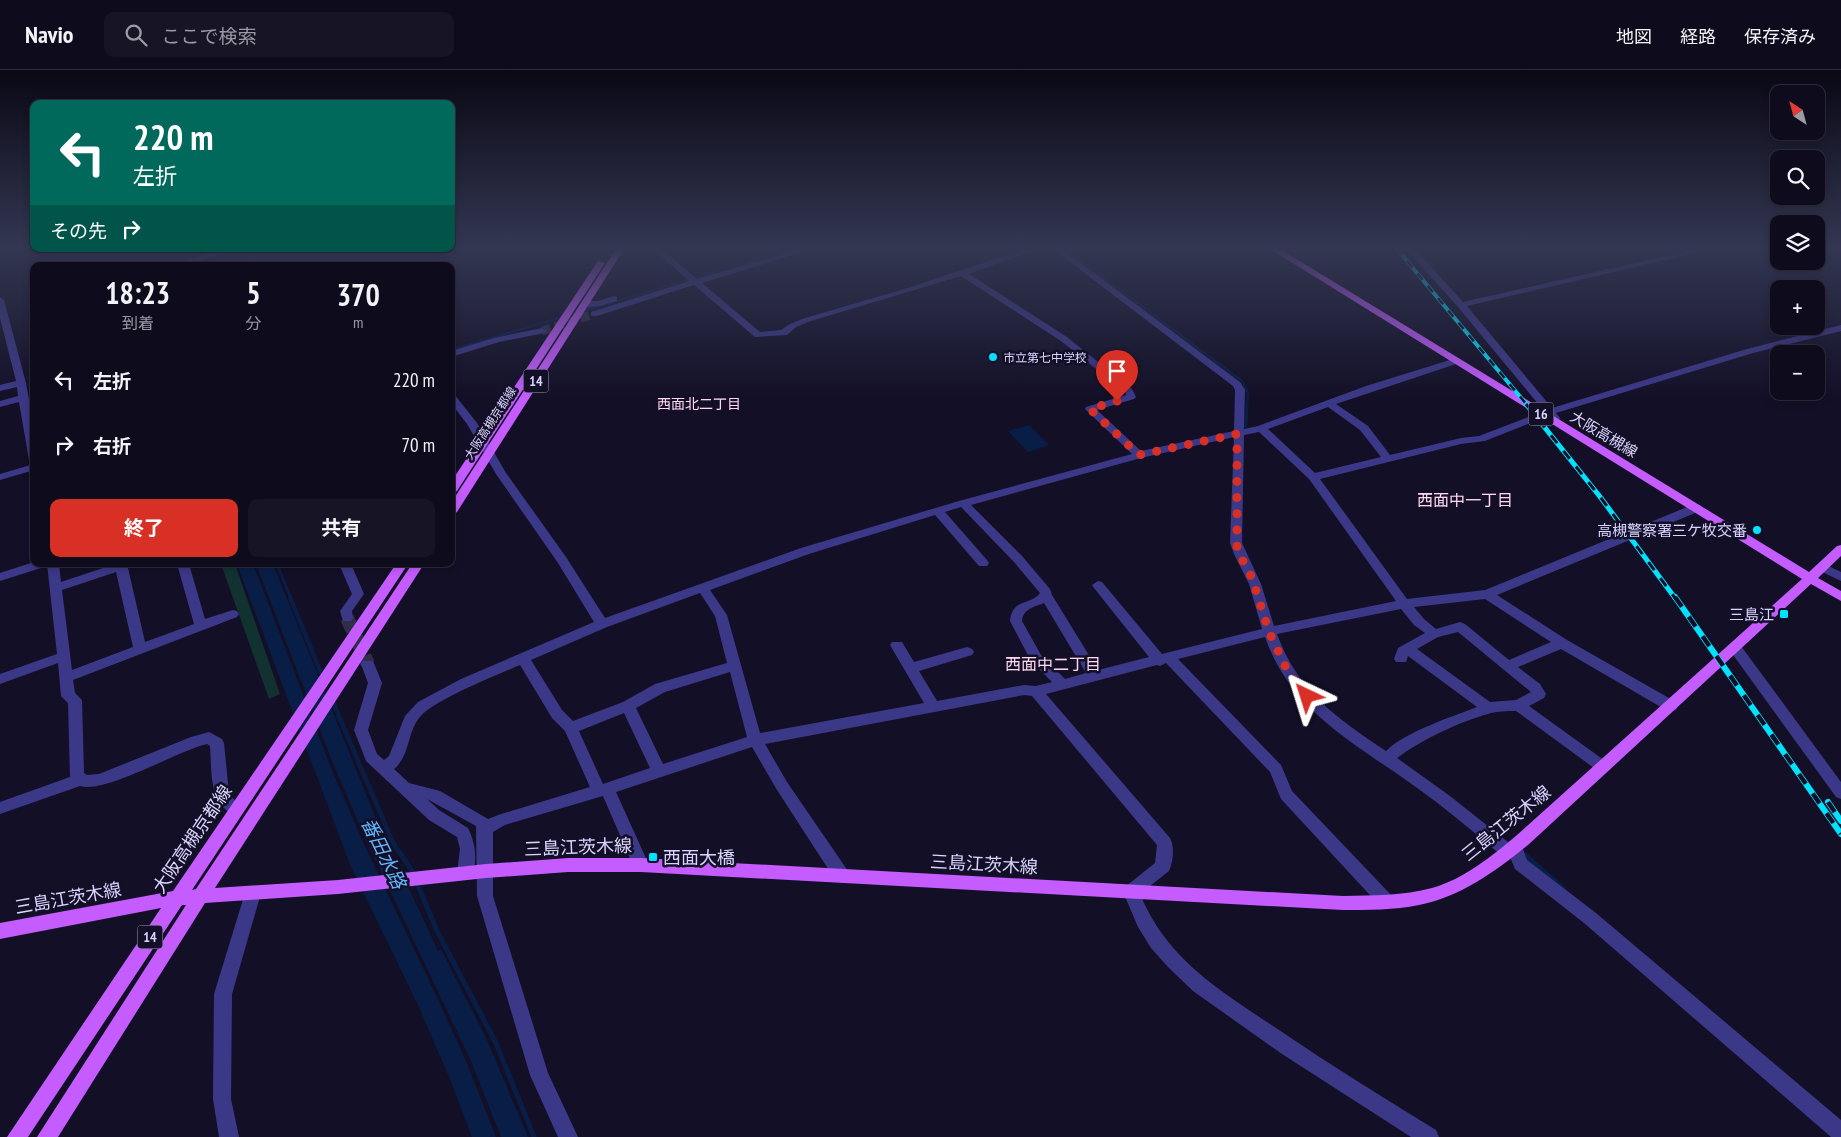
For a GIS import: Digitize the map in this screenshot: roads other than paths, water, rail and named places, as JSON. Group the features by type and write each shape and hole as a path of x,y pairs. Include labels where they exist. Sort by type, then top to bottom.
{"main road":[{"name":"大阪高槻京都線","path":"455,485 578,299"},
{"name":"大阪高槻京都線","path":"455,506 588,299"},
{"name":"大阪高槻線","path":"1355,299 1546,414 1562,427 1841,597"},
{"name":"三島江茨木線","path":"0,931 176,898 201,898 338,887 465,873 568,865 642,865 1343,903 1406,900 1442,892 1472,878 1511,849 1736,650 1841,549"},
{"name":"大阪高槻京都線","path":"17,1137 236,808 400,567"},
{"name":"14","path":"47,1137 416,567"}],"street":[{"path":"585,304 599,304 616,299"},
{"path":"594,314 639,299"},
{"path":"715,299 758,335 764,336 784,333 786,329 811,319 877,299"},
{"path":"1002,299 1064,339 1129,390 1131,397 1090,409 1139,455"},
{"path":"1123,299 1237,384 1240,390 1237,434 1236,543 1240,558 1252,578 1269,632 1296,683 1335,724 1511,849 1521,864 1590,918 1841,1133"},
{"path":"1455,299 1546,414"},
{"path":"1461,306 1492,299"},
{"path":"0,300 21,383 30,439"},
{"path":"1313,477 1461,440 1481,440 1546,414 1750,351 1841,328"},
{"path":"455,353 497,340 542,331"},
{"path":"384,769 394,760 412,716 423,706 466,683 602,624 805,551 964,503 1139,455 1261,428 1329,403 1456,361"},
{"path":"0,388 21,383"},
{"path":"0,404 22,398"},
{"path":"455,401 472,423 488,454 562,560 602,624"},
{"path":"1329,403 1364,428 1388,459"},
{"path":"1261,428 1313,477 1404,604 1419,622 1434,634"},
{"path":"0,477 30,468"},
{"path":"964,503 1018,559 1046,592 1045,594 1095,677"},
{"path":"485,829 501,820 603,790 755,740 934,706 1063,685 1269,632 1404,604 1487,594 1696,508"},
{"path":"937,511 983,562"},
{"path":"0,577 31,567"},
{"path":"53,567 68,696 76,700 77,775 84,781 100,780 196,741 209,738 217,743 222,794 228,805 236,808"},
{"path":"56,588 118,567"},
{"path":"124,567 140,649"},
{"path":"184,567 201,626"},
{"path":"346,567 358,594 346,611 348,618"},
{"path":"1822,567 1841,576"},
{"path":"1098,585 1164,659 1276,769 1286,795 1387,902"},
{"path":"702,587 720,615 736,666 755,740 782,786 842,876"},
{"path":"1045,594 1045,597 1040,601 1019,609 1016,614 1016,621 1036,658 1063,685"},
{"path":"1487,594 1562,643 1671,706"},
{"path":"66,677 233,614"},
{"path":"1392,754 1401,747 1438,728 1488,708 1518,705 1539,694 1535,688 1460,627 1434,634 1404,654 1488,708"},
{"path":"1507,666 1562,643"},
{"path":"897,645 934,706"},
{"path":"1736,650 1841,793"},
{"path":"911,668 967,652"},
{"path":"0,679 64,656"},
{"path":"524,658 557,714 571,728 642,865"},
{"path":"368,664 375,683 360,730 371,757 434,815 463,833 468,849 465,873"},
{"path":"571,728 628,706 660,688 689,678 736,666"},
{"path":"1036,690 1165,843 1163,866 1131,892 1144,924 1161,948 1186,976 1230,1008 1310,1062 1429,1137"},
{"path":"1518,705 1603,767"},
{"path":"628,706 658,772"},
{"path":"0,808 81,779"},
{"path":"405,789 417,789 429,793 482,822 485,829 485,896 539,1075 568,1137"},
{"path":"229,1137 222,1099 223,994 253,893"}],"water":[{"path":"1029,425 1049,445 1028,452 1008,431"},
{"path":"238,567 254,567 331,768 362,840 466,1061 496,1137 472,1137 450,1079 417,1003 351,867"},
{"name":"番田水路","path":"257,567 274,567 376,819 374,823 414,899 438,951 441,949 487,1040 528,1137 501,1137 471,1061 366,840 334,766"}],"waterway":[{"path":"455,349 624,299"},
{"path":"1132,299 1242,381 1248,393 1247,405"},
{"path":"1246,427 1247,404"},
{"path":"278,567 291,598"},
{"path":"290,597 323,678"},
{"name":"番田水路","path":"332,700 391,838"},
{"name":"番田水路","path":"390,837 414,876"},
{"path":"1525,855 1563,888"},
{"name":"番田水路","path":"417,883 437,931 496,1043 534,1137"}],"tunnel":[{"path":"542,331 594,314"},
{"path":"347,618 368,664"}],"railway":[{"path":"1438,299 1527,405"},
{"path":"1526,404 1601,498 1675,598"},
{"path":"1675,597 1841,834"},
{"path":"1828,802 1841,821"}],"place":[{"name":"市立第七中学校","path":"993,357"},
{"name":"高槻警察署三ケ牧交番","path":"1757,530"},
{"name":"三島江","path":"1784,614"},
{"name":"西面大橋","path":"653,857"}],"district":[{"name":"西面北二丁目","path":"699,404"},
{"name":"西面中一丁目","path":"1465,500"},
{"name":"西面中二丁目","path":"1053,664"}]}
